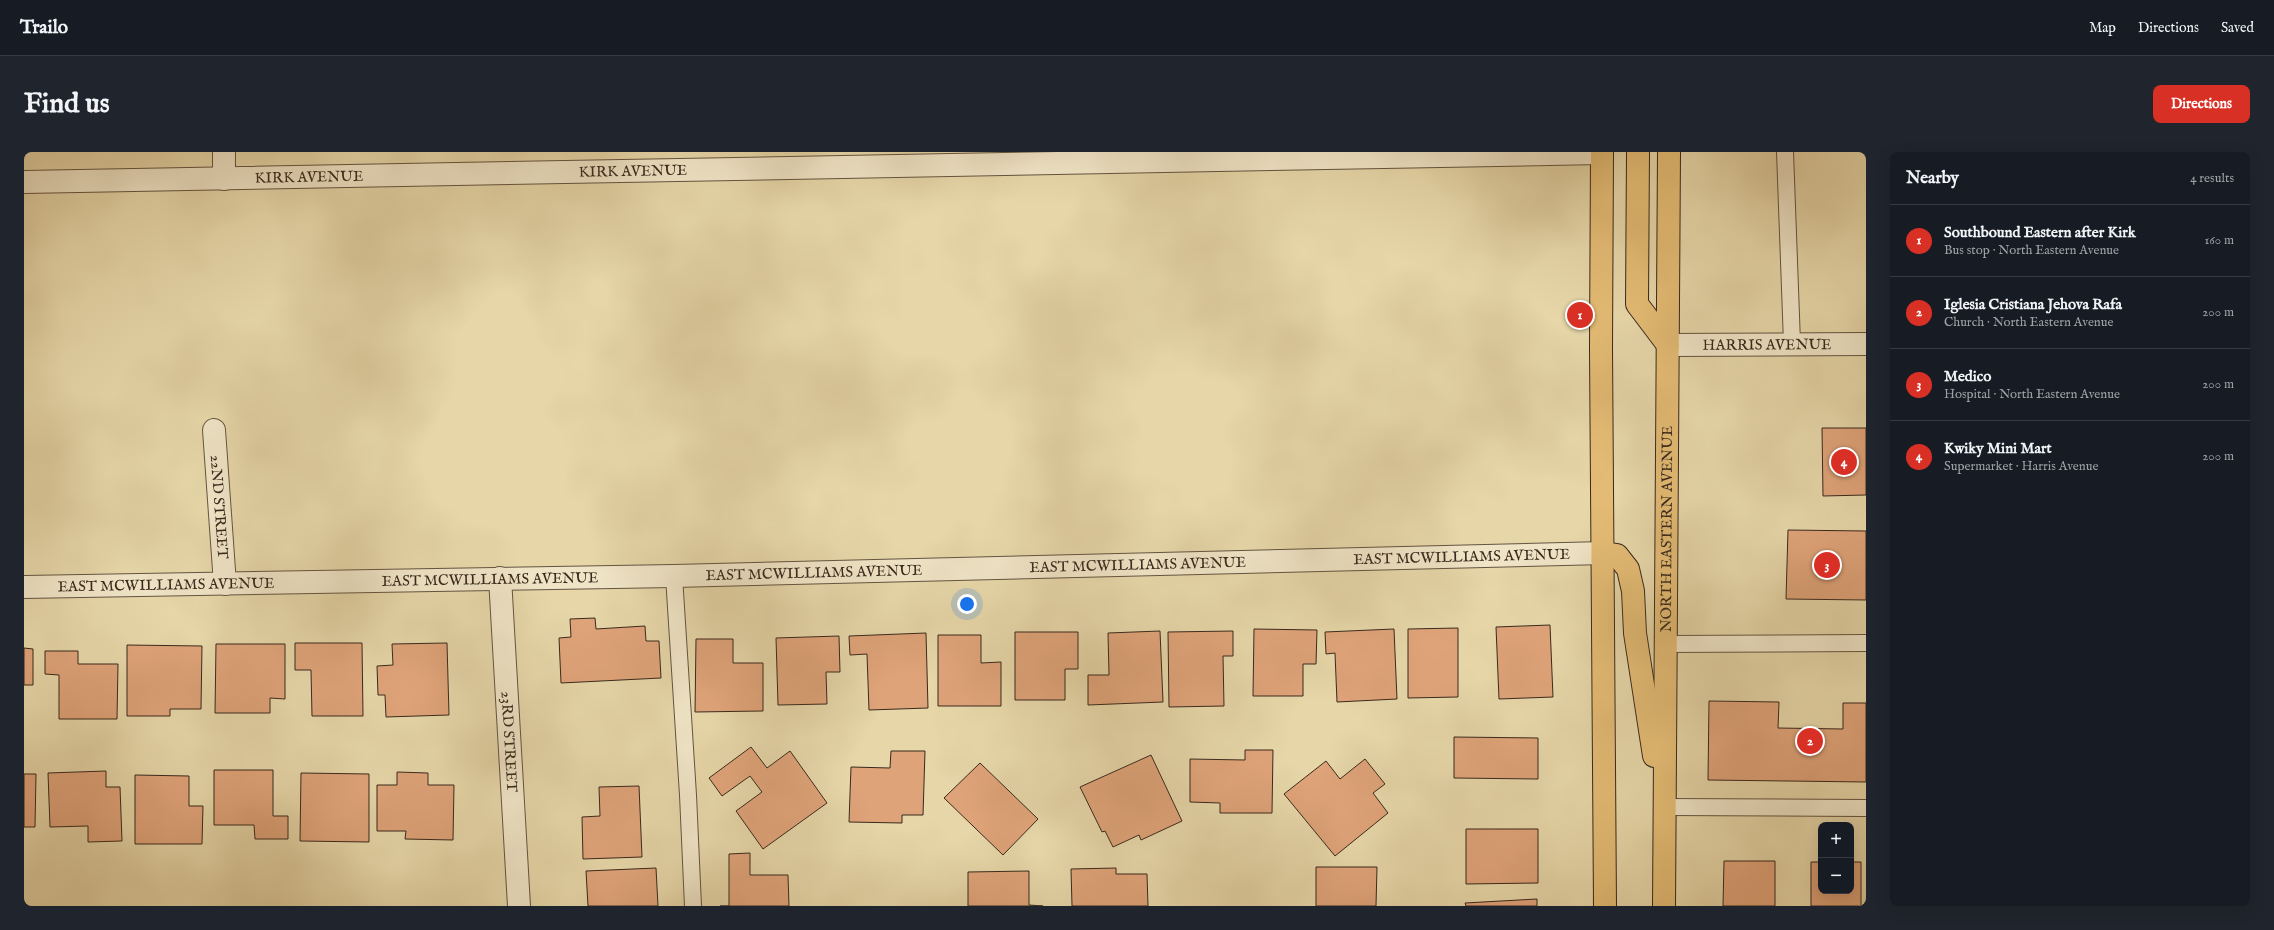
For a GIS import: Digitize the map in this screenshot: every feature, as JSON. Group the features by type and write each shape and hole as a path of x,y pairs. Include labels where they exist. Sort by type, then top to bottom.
{"main road":[{"path":"1638,152 1637,304 1668,345"},
{"name":"NORTH EASTERN AVENUE","path":"1664,906 1669,152"},
{"path":"1602,153 1601,356 1604,553 1605,906"},
{"path":"1604,553 1617,555 1628,569 1634,598 1635,633 1664,815"}],"street":[{"path":"224,152 224,179"},
{"name":"KIRK AVENUE","path":"24,182 1403,154 1602,153"},
{"name":"HARRIS AVENUE","path":"1668,345 1792,343 1866,344"},
{"name":"22ND STREET","path":"214,430 225,584"},
{"name":"EAST MCWILLIAMS AVENUE","path":"24,587 674,576 1604,553"},
{"name":"23RD STREET","path":"500,578 519,906"}],"lane":[{"path":"1785,152 1792,343"},
{"path":"674,576 693,906"},
{"path":"1666,644 1866,643"},
{"path":"1664,815 1866,808"}],"building":[{"path":"1822,428 1866,428 1866,495 1823,496"},
{"path":"1788,530 1866,531 1866,600 1786,599"},
{"path":"595,618 596,629 645,626 646,641 659,641 661,678 561,683 559,638 571,637 570,619"},
{"path":"1550,625 1553,697 1499,699 1496,627"},
{"path":"1458,628 1458,697 1408,698 1408,629"},
{"path":"1254,629 1317,630 1316,664 1303,664 1303,696 1253,696"},
{"path":"1394,629 1397,699 1337,702 1335,653 1326,654 1325,632"},
{"path":"1160,631 1163,702 1088,705 1088,675 1109,675 1108,633"},
{"path":"1233,631 1233,656 1223,656 1224,706 1169,707 1168,632"},
{"path":"1015,632 1078,632 1078,669 1065,669 1065,700 1015,700"},
{"path":"926,633 928,708 869,710 867,654 850,655 849,636"},
{"path":"938,635 981,635 981,663 1001,662 1001,706 938,706"},
{"path":"839,636 840,672 826,672 827,704 778,705 776,638"},
{"path":"696,639 733,639 733,663 763,663 763,711 695,712"},
{"path":"295,643 362,643 363,716 312,716 311,670 295,670"},
{"path":"447,643 449,715 386,717 385,695 378,695 377,666 393,665 392,644"},
{"path":"216,644 285,644 285,699 270,698 270,713 215,713"},
{"path":"127,645 202,646 201,709 170,709 170,716 127,716"},
{"path":"24,648 33,649 33,685 24,685"},
{"path":"45,651 78,651 78,664 118,664 117,719 59,719 59,675 45,674"},
{"path":"1709,701 1779,702 1778,728 1843,729 1843,703 1866,703 1866,782 1708,780"},
{"path":"1454,737 1538,738 1538,779 1454,778"},
{"path":"751,747 767,768 790,751 827,803 763,849 736,811 762,792 750,776 722,796 709,778"},
{"path":"1245,750 1273,750 1272,813 1220,813 1220,803 1190,802 1190,759 1245,760"},
{"path":"891,751 925,751 923,815 902,815 902,823 849,822 851,767 890,768"},
{"path":"1151,755 1182,821 1141,840 1139,835 1113,847 1105,831 1102,832 1080,787"},
{"path":"1365,759 1385,784 1373,793 1388,813 1335,856 1284,794 1326,761 1340,779"},
{"path":"980,763 1038,819 1003,855 944,798"},
{"path":"214,770 273,770 273,816 288,816 288,839 255,839 254,825 214,825"},
{"path":"106,771 106,787 120,787 122,841 88,842 88,826 50,827 48,773"},
{"path":"397,772 428,773 428,785 454,785 453,840 405,839 406,831 377,831 377,785 397,785"},
{"path":"301,773 369,774 369,842 300,841"},
{"path":"24,774 36,774 35,827 24,827"},
{"path":"135,775 189,776 189,806 203,806 202,844 135,844"},
{"path":"639,786 642,857 583,859 582,817 600,816 599,787"},
{"path":"1466,829 1538,829 1538,883 1466,884"},
{"path":"750,853 750,875 788,875 789,906 729,906 729,854"},
{"path":"1724,861 1775,861 1775,906 1723,906"},
{"path":"1811,862 1818,862 1818,894 1854,894 1854,862 1861,862 1861,906 1811,906"},
{"path":"1316,867 1377,867 1376,906 1316,906"},
{"path":"656,868 658,906 588,906 586,871"},
{"path":"1116,868 1116,874 1147,874 1148,906 1072,906 1071,869"},
{"path":"1029,871 1029,905 1043,906 968,906 968,872"},
{"path":"1537,899 1537,906 1466,906 1465,903"}],"place":[{"name":"Southbound Eastern after Kirk","path":"1580,315"},
{"name":"Kwiky Mini Mart","path":"1844,462"},
{"name":"Medico","path":"1827,565"},
{"name":"Iglesia Cristiana Jehova Rafa","path":"1810,741"}]}
